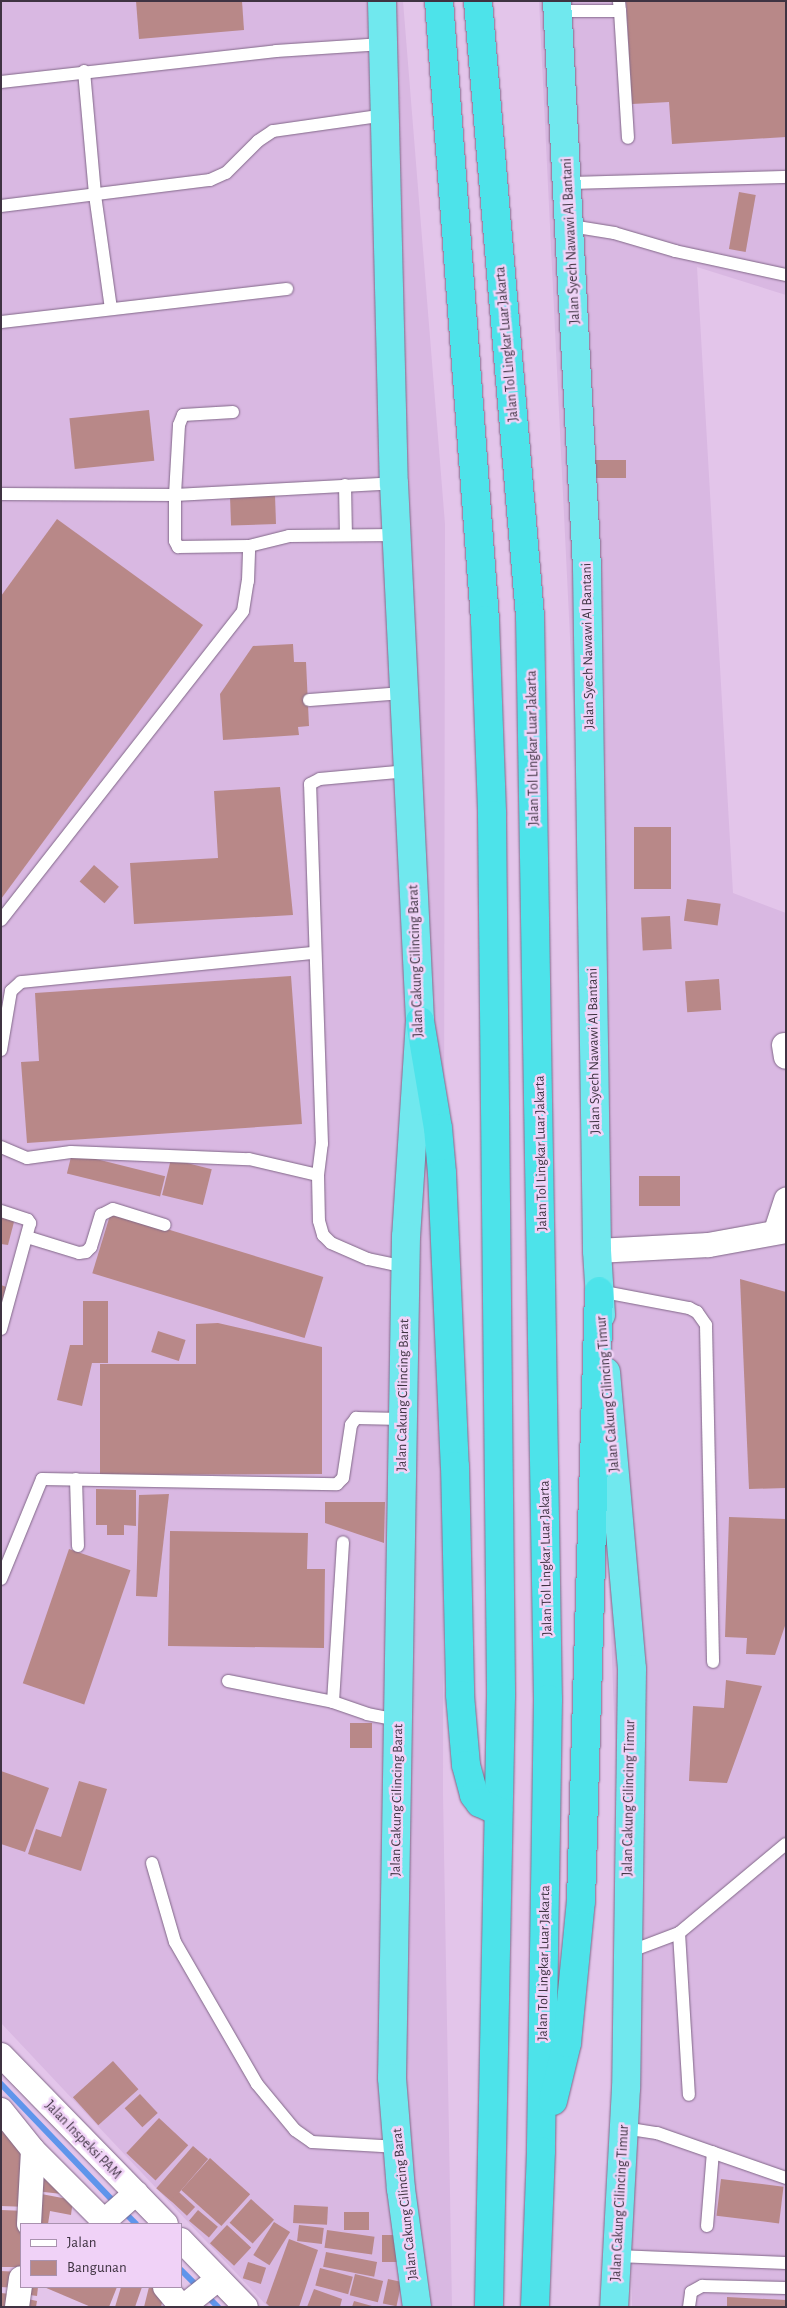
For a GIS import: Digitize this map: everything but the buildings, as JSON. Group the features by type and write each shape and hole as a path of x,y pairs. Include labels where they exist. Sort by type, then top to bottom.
{"highway":[{"path":"382,1 394,483"},
{"path":"439,1 484,610 492,815 501,1686 489,2307"},
{"name":"Jalan Tol Lingkar Luar Jakarta","path":"478,1 530,616 548,1679 541,2151 535,2307"},
{"name":"Jalan Syech Nawawi Al Bantani","path":"558,6 571,226 587,567 598,1291"},
{"name":"Jalan Cakung Cilincing Barat","path":"394,483 420,1022 406,1267 392,2078 416,2307"},
{"path":"420,1022 438,1128 442,1174 454,1447 460,1695 466,1765 474,1795 480,1803 498,1811"},
{"path":"541,2151 567,2043 581,1901 598,1291"},
{"name":"Jalan Cakung Cilincing Timur","path":"598,1291 632,1669 624,2128 614,2307"}],"street":[{"path":"596,1251 709,1245 781,1231 786,1200"},
{"name":"Jalan Inspeksi PAM","path":"6,2069 133,2196 165,2223"},
{"path":"2,2111 33,2150 106,2222 133,2196"},
{"path":"29,2223 33,2150"},
{"path":"182,2241 215,2281 246,2307"},
{"path":"166,2288 184,2306 215,2281"},
{"path":"17,2307 20,2285"}],"lane":[{"path":"558,6 620,6 628,138"},
{"path":"1,82 84,71 276,51 383,44"},
{"path":"84,71 96,195 110,309"},
{"path":"1,206 210,180 226,173 258,141 273,131 385,115"},
{"path":"568,183 786,177"},
{"path":"571,226 614,233 675,251 786,275"},
{"path":"1,322 287,289"},
{"path":"233,412 183,415 179,425 175,495 175,541 178,547 249,546 289,536 396,535"},
{"path":"1,494 175,495 394,483"},
{"path":"346,485 346,535"},
{"path":"1,920 242,611 248,581 249,546"},
{"path":"309,700 404,693"},
{"path":"406,1267 368,1259 331,1243 323,1235 319,1220 318,1176 322,1144 314,953 310,784 320,779 408,771"},
{"path":"1,1050 11,991 21,982 314,953"},
{"path":"1,1148 27,1158 71,1152 249,1159 318,1176"},
{"path":"27,1237 79,1253 86,1252 91,1247 101,1215 112,1208 165,1224"},
{"path":"1,1211 28,1220 27,1237 1,1328"},
{"path":"598,1291 689,1308 701,1316 706,1325 713,1662"},
{"path":"1,1579 42,1479 337,1484 344,1478 351,1425 356,1418 402,1419"},
{"path":"76,1479 78,1546"},
{"path":"334,1702 343,1542"},
{"path":"228,1681 334,1702 366,1714 398,1720"},
{"path":"626,1953 679,1933 786,1844"},
{"path":"152,1863 175,1942 257,2084 295,2130 312,2142 399,2147"},
{"path":"679,1933 689,2095"},
{"path":"624,2128 657,2133 786,2178"},
{"path":"707,2226 714,2152"},
{"path":"617,2256 786,2263"},
{"path":"689,2307 691,2292 702,2286 786,2288"}],"shaded area":[{"path":"1,1 403,1 445,524 443,1794 452,2307 268,2307 1,2023"},
{"path":"539,1 786,1 786,295 697,267 733,893 786,913 786,2307 632,2307 628,2107 591,1069"}],"waterway":[{"path":"1,2084 116,2204"},
{"path":"123,2211 135,2223"},
{"path":"182,2271 199,2288"},
{"path":"206,2295 218,2307"}]}
